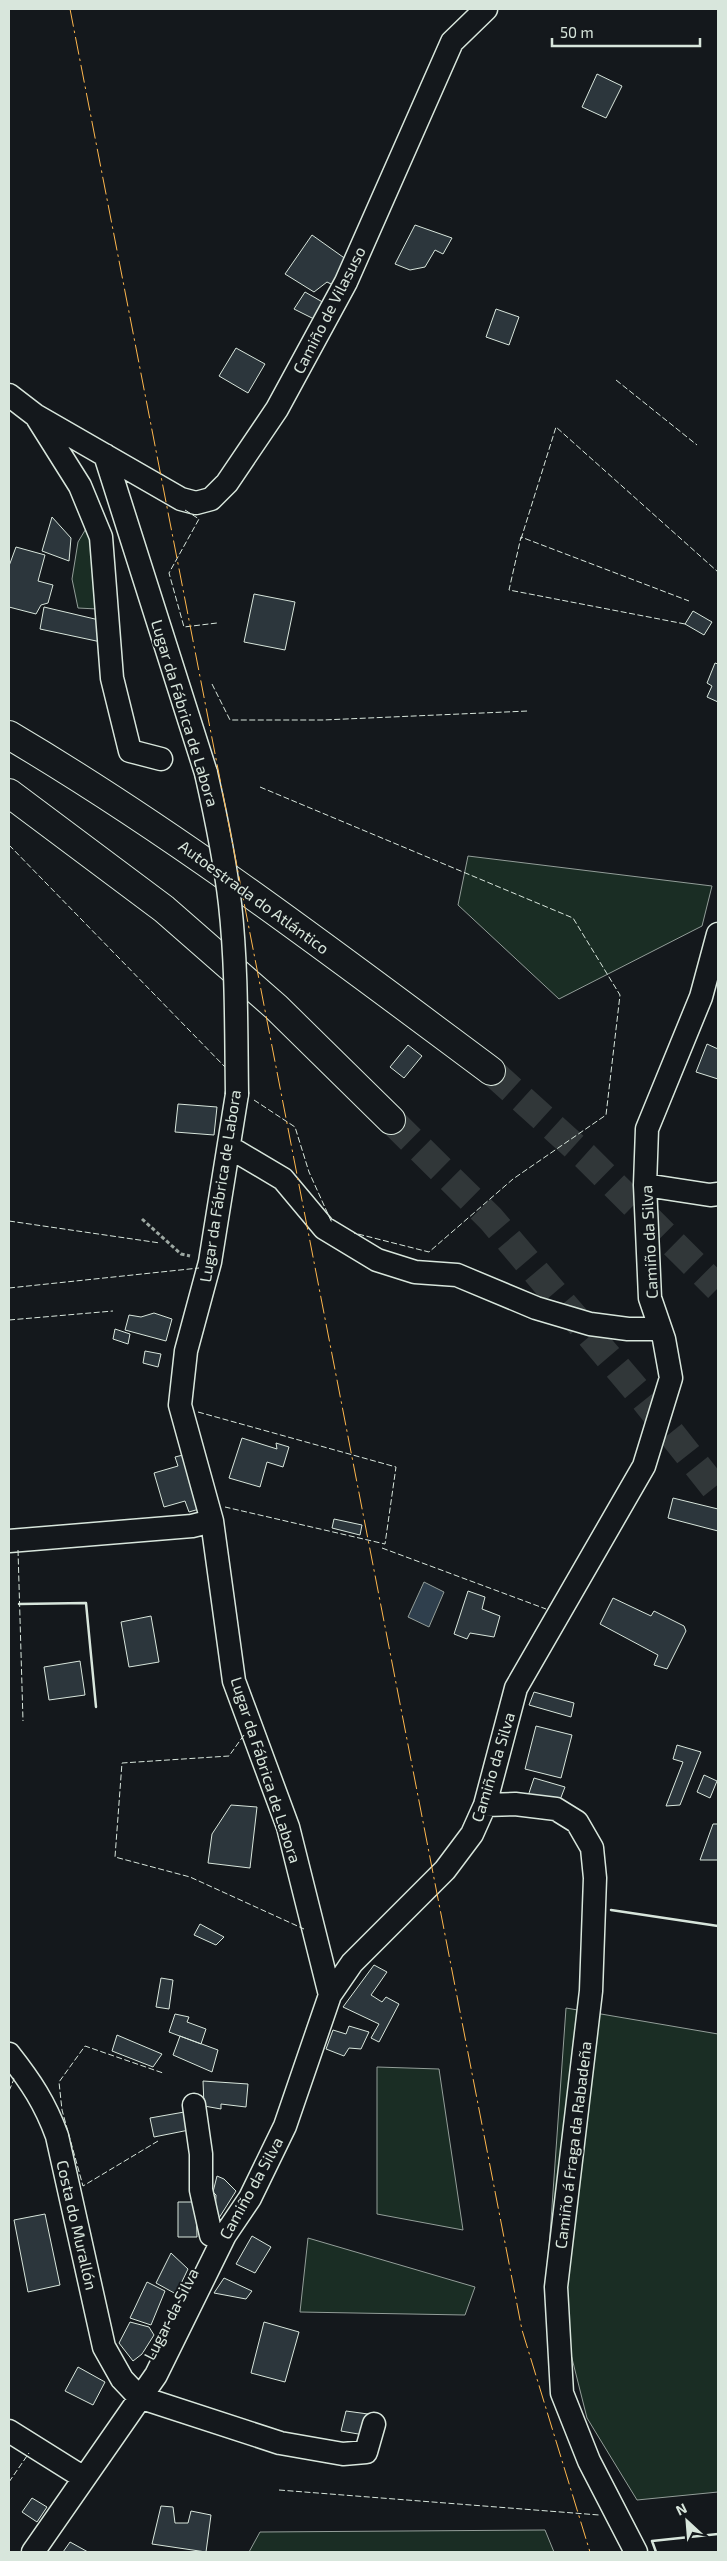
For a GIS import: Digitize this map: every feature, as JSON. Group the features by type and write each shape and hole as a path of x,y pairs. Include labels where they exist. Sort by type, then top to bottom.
{"highway":[{"path":"9,721 177,842"},
{"name":"Autoestrada do Atlántico","path":"9,735 63,767 177,842 313,938 491,1071"},
{"path":"9,793 164,909 276,1008 391,1120"},
{"path":"9,808 164,909"}],"street":[{"name":"Camiño de Vilasuso","path":"104,455 181,499 196,502 211,500 227,483 277,409 346,282 452,42 486,9"},
{"path":"9,395 36,415 104,455"},
{"path":"36,415 80,486 101,537 112,678 130,751 160,759"},
{"name":"Lugar da Fábrica de Labora","path":"104,455 206,773 221,842 234,952 237,1094 210,1262 186,1351 180,1405 212,1521 234,1681 288,1827 330,1994"},
{"name":"Camiño da Silva","path":"33,2552 156,2375 225,2235 250,2198 285,2126 330,1994 352,1963 444,1870 472,1834 485,1805 516,1688 644,1466 671,1378 660,1329 650,1298 645,1186 647,1129 701,997 718,934"},
{"path":"229,1147 283,1178 324,1228 377,1260 415,1272 457,1275 536,1308 590,1324 628,1329 660,1329"},
{"path":"645,1186 710,1195 718,1194"},
{"path":"9,1542 192,1526 212,1521"},
{"name":"Camiño á Fraga da Rabadeña","path":"485,1805 515,1804 556,1809 577,1822 592,1848 596,1878 591,1991 556,2287 562,2394 589,2461 636,2552"},
{"name":"Costa do Murallón","path":"9,2054 34,2085 47,2109 57,2136 104,2347 122,2379 140,2397"},
{"path":"194,2105 201,2154 201,2190 211,2234"},
{"name":"Lugar da Silva","path":"140,2397 143,2370 211,2234 250,2198"},
{"path":"140,2397 280,2443 343,2454 366,2452 374,2424"},
{"path":"9,2431 84,2478"}],"path":[{"path":"142,1219 181,1254 210,1262"}],"green space":[{"path":"90,522 98,568 92,570 97,609 78,608 72,579 78,542"},
{"path":"468,856 712,886 702,926 559,999 458,905"},
{"path":"566,2008 718,2034 718,2492 637,2500 587,2418 548,2263"},
{"path":"377,2067 439,2069 463,2230 377,2214"},
{"path":"308,2238 475,2287 465,2315 300,2312"},
{"path":"545,2530 554,2552 249,2552 260,2532"}],"water":[{"path":"424,1582 444,1592 429,1627 408,1617"}],"building":[{"path":"597,74 622,86 606,118 582,107"},
{"path":"415,225 452,238 443,254 435,250 425,267 410,270 395,264"},
{"path":"312,235 350,262 337,287 327,282 314,292 285,274"},
{"path":"305,292 326,304 316,320 294,309"},
{"path":"496,309 519,317 509,345 486,337"},
{"path":"236,348 265,364 248,393 219,376"},
{"path":"52,517 71,538 69,561 42,551"},
{"path":"16,547 45,555 38,581 53,585 48,603 41,605 36,614 9,607 9,566"},
{"path":"254,594 295,602 285,650 244,642"},
{"path":"44,607 99,620 101,642 40,629"},
{"path":"693,611 712,622 704,635 685,624"},
{"path":"715,663 718,664 718,702 707,697 712,686 707,683"},
{"path":"707,1044 718,1049 718,1079 696,1072"},
{"path":"408,1045 422,1056 404,1078 390,1067"},
{"path":"178,1104 217,1107 214,1135 175,1132"},
{"path":"154,1313 172,1319 166,1341 125,1330 129,1315 141,1317"},
{"path":"115,1329 130,1334 128,1344 113,1339"},
{"path":"145,1351 161,1354 158,1367 143,1363"},
{"path":"242,1438 277,1449 276,1443 289,1447 283,1467 267,1462 260,1487 229,1478"},
{"path":"183,1455 199,1509 189,1512 185,1501 164,1507 154,1473 178,1466 175,1457"},
{"path":"673,1498 718,1509 718,1531 668,1518"},
{"path":"334,1519 362,1525 360,1535 332,1528"},
{"path":"468,1591 485,1597 482,1609 500,1616 494,1637 470,1633 467,1639 454,1634"},
{"path":"613,1598 651,1616 654,1611 684,1626 686,1631 667,1669 654,1665 658,1655 600,1624"},
{"path":"151,1616 159,1662 129,1667 121,1622"},
{"path":"80,1661 85,1695 49,1700 44,1667"},
{"path":"534,1692 574,1703 571,1717 529,1705"},
{"path":"536,1726 572,1735 561,1778 525,1769"},
{"path":"677,1745 701,1752 680,1805 666,1806 683,1762 673,1759"},
{"path":"704,1775 717,1781 710,1798 697,1792"},
{"path":"534,1778 565,1787 560,1800 528,1796"},
{"path":"231,1805 257,1807 250,1868 208,1863 212,1834"},
{"path":"713,1824 718,1824 718,1860 700,1860"},
{"path":"200,1924 224,1937 216,1945 194,1935"},
{"path":"374,1965 387,1972 371,1995 382,2002 386,1997 399,2004 379,2042 371,2038 379,2024 343,2007"},
{"path":"161,1978 173,1980 169,2009 156,2007"},
{"path":"175,2014 189,2017 187,2022 206,2029 201,2044 169,2032"},
{"path":"349,2026 369,2032 361,2049 349,2048 344,2056 326,2049 333,2030 346,2034"},
{"path":"117,2035 162,2054 153,2067 112,2051"},
{"path":"180,2036 218,2050 212,2072 173,2055"},
{"path":"203,2081 248,2084 246,2107 221,2104 221,2109 204,2106"},
{"path":"190,2111 194,2129 154,2137 150,2118"},
{"path":"217,2176 224,2179 236,2191 219,2218 215,2215 216,2195 213,2192"},
{"path":"178,2202 196,2202 197,2237 178,2237"},
{"path":"45,2214 60,2285 28,2292 14,2220"},
{"path":"252,2236 271,2247 255,2273 236,2264"},
{"path":"171,2253 188,2269 176,2294 156,2283"},
{"path":"224,2278 252,2291 246,2299 214,2293"},
{"path":"147,2282 165,2291 151,2325 130,2318"},
{"path":"130,2322 149,2327 154,2335 142,2354 133,2361 119,2343"},
{"path":"264,2322 299,2332 285,2382 251,2373"},
{"path":"78,2367 105,2382 93,2405 65,2391"},
{"path":"346,2411 368,2414 364,2435 341,2431"},
{"path":"32,2498 47,2507 37,2522 22,2512"},
{"path":"161,2506 173,2507 175,2523 188,2523 191,2511 211,2515 206,2552 152,2544"},
{"path":"70,2542 88,2552 63,2552"}],"tunnel":[{"path":"491,1071 585,1156 718,1288"},
{"path":"391,1120 491,1219 639,1393 718,1492"}],"fence":[{"path":"616,380 697,445"},
{"path":"521,539 556,427 718,572"},
{"path":"185,510 199,519 169,573 184,627 217,623"},
{"path":"685,624 509,590 521,537 689,601"},
{"path":"212,684 230,720 323,720 528,711"},
{"path":"260,787 573,918 620,995 606,1115 513,1179 429,1252 354,1233"},
{"path":"9,845 225,1067"},
{"path":"254,1100 295,1127 309,1172 332,1223"},
{"path":"9,1221 160,1243"},
{"path":"9,1288 199,1268"},
{"path":"9,1320 113,1311"},
{"path":"198,1412 396,1467 385,1544 225,1507"},
{"path":"382,1548 546,1609"},
{"path":"18,1550 23,1721"},
{"path":"244,1735 229,1756 122,1763 115,1857 190,1877 304,1929"},
{"path":"158,2141 83,2186 62,2110 59,2082 85,2046 163,2073"},
{"path":"9,2091 14,2079 12,2076"},
{"path":"9,2482 29,2453"},
{"path":"279,2490 599,2515"}],"wall":[{"path":"19,1604 86,1603 96,1707"},
{"path":"611,1910 718,1926"},
{"path":"656,2552 652,2541 718,2534"}],"power":[{"path":"70,9 522,2330 590,2552"}]}
